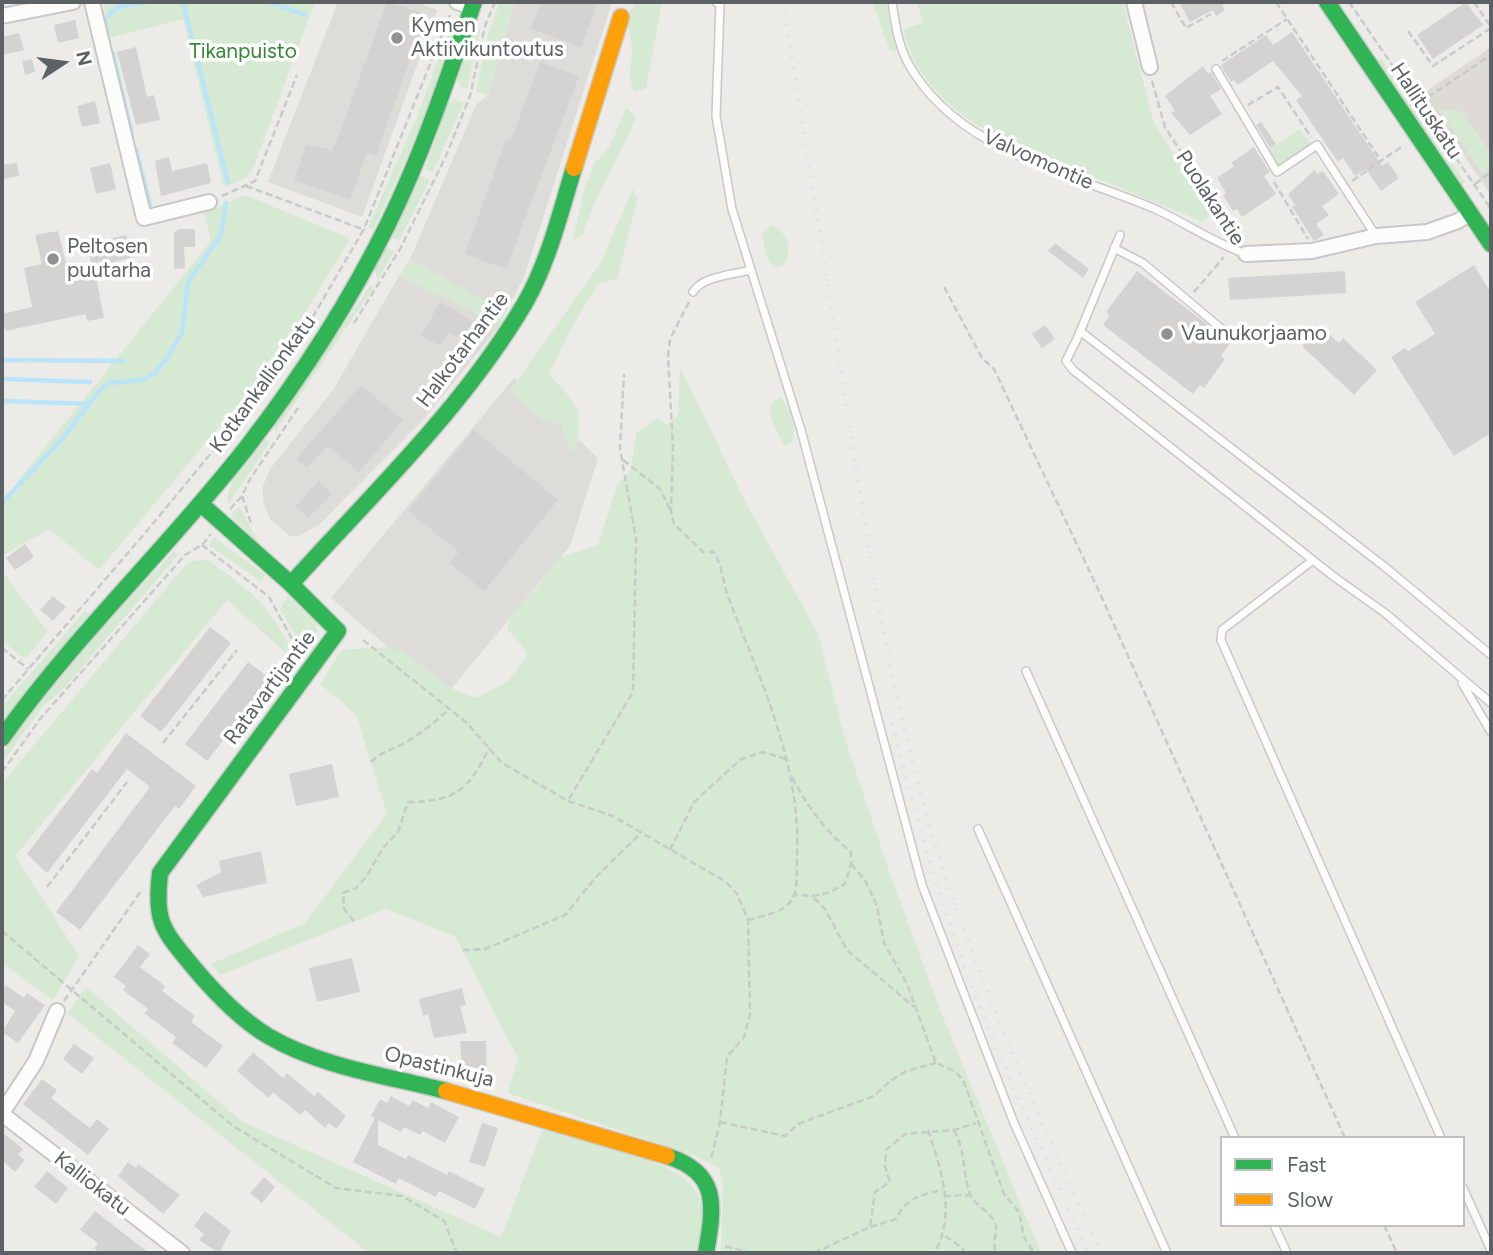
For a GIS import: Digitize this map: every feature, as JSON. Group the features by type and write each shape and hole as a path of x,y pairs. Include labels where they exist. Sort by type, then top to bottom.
{"street":[{"path":"2,16 73,2"},
{"path":"92,2 144,218 209,202"},
{"path":"1134,2 1150,67"},
{"name":"Hallituskatu","path":"1327,2 1491,244"},
{"name":"Kotkankallionkatu","path":"2,738 51,674 201,504 301,372 374,253 425,138 464,5"},
{"name":"Halkotarhantie","path":"291,584 433,426 494,350 526,301 549,250 621,17"},
{"name":"Puolakantie","path":"1246,254 1311,251 1377,236 1434,231 1470,213"},
{"name":"Ratavartijantie","path":"149,889 190,829 338,631 291,584 201,504"},
{"name":"Opastinkuja","path":"149,889 165,933 215,993 268,1036 324,1060 493,1102 671,1156 701,1171 708,1180"},
{"path":"2,1114 36,1061 57,1011"},
{"name":"Kalliokatu","path":"2,1114 182,1253"},
{"path":"707,1247 708,1180"}],"lane":[{"name":"Valvomontie","path":"892,2 896,29 908,62 941,105 957,119 1024,158 1156,210 1227,248 1246,254"},
{"path":"719,3 716,116 732,209 805,443 922,885 1014,1123 1072,1253"},
{"path":"1215,68 1277,172 1317,145 1377,236"},
{"path":"1120,235 1066,361 1073,370 1313,560 1385,613 1491,703"},
{"path":"1114,248 1143,263 1229,335"},
{"path":"693,292 696,286 707,281 750,270"},
{"path":"1080,331 1385,567 1491,655"},
{"path":"1313,560 1222,630 1221,640 1440,1136"},
{"path":"1026,671 1234,1136"},
{"path":"1458,677 1491,732"},
{"path":"978,829 1167,1253"},
{"path":"1465,1192 1491,1250"},
{"path":"1275,1227 1287,1253"}],"path":[{"path":"1171,2 1186,29 1211,14"},
{"path":"1276,2 1381,161"},
{"path":"1349,2 1491,209"},
{"path":"1408,31 1433,66 1491,28 1474,2"},
{"path":"2,700 273,378 301,337 364,229 464,5"},
{"path":"1215,68 1287,19"},
{"path":"1419,103 1491,55"},
{"name":"Puolakantie","path":"1150,67 1157,106 1165,127 1246,254"},
{"path":"209,202 246,186 257,177 296,75"},
{"path":"1236,103 1245,107 1278,87 1317,145"},
{"path":"1343,186 1409,141"},
{"path":"1390,155 1394,160"},
{"path":"1277,172 1274,186 1310,242 1311,251"},
{"path":"1475,184 1491,172"},
{"path":"246,186 364,229"},
{"path":"1189,299 1224,257"},
{"path":"944,287 982,358 994,369 1097,587 1344,1136"},
{"path":"671,512 671,413 668,383 670,339 693,292"},
{"path":"568,801 633,692 636,539 620,448 624,374"},
{"path":"623,460 660,489 674,524 691,542 703,552 713,552 719,558 723,583 758,674 791,774 814,815 829,834 851,852 851,864 845,884 814,898"},
{"path":"151,526 158,533"},
{"path":"2,772 40,719 184,555 202,545 210,534"},
{"path":"202,545 269,597 305,660"},
{"path":"363,640 467,723 502,763 568,801 614,816 726,882 737,894 748,920 750,1014 744,1037 727,1057 720,1122 708,1180"},
{"path":"2,648 28,670"},
{"path":"163,743 237,650"},
{"path":"371,762 383,751 402,745 436,722 449,709"},
{"path":"354,921 344,909 343,893 356,888 366,877 383,848 397,832 408,802 423,802 462,791 476,777 489,748"},
{"path":"670,850 694,802 741,760 763,752 786,760"},
{"path":"748,920 779,910 791,901 794,893 799,835 791,774"},
{"path":"47,887 127,782"},
{"path":"463,950 485,949 565,915 596,877 640,833"},
{"path":"851,864 864,880 877,906 884,943 907,984 936,1063"},
{"path":"57,1011 149,889"},
{"path":"794,893 814,898 825,909 848,950 915,1009"},
{"path":"2,931 71,991 180,1078 233,1126 335,1188 402,1196 444,1221 457,1253"},
{"path":"453,1083 459,1062"},
{"path":"720,1122 785,1136 798,1124 874,1096 906,1071 936,1063 956,1072 964,1082 1004,1194 1018,1212 1024,1237 1034,1253"},
{"path":"870,1227 874,1192 890,1182 885,1166 886,1150 905,1134 928,1130 954,1130 977,1123"},
{"path":"928,1130 944,1178 944,1236 934,1253"},
{"path":"954,1130 963,1150 971,1195 992,1218 996,1228 993,1239 996,1253"},
{"path":"814,1253 870,1227 896,1219 901,1208 913,1197 944,1188"},
{"path":"944,1196 971,1195"},
{"path":"1385,1227 1397,1253"},
{"path":"944,1236 966,1253"},
{"path":"707,1247 752,1253"}],"shaded area":[{"path":"338,2 415,2 437,10 362,217 268,182"},
{"path":"515,2 612,2 524,277 505,313 410,259 476,105 488,95"},
{"path":"1491,47 1491,195 1422,94"},
{"path":"399,276 500,325 425,418 320,524 299,536 290,536 270,519 263,501 263,486 270,469 333,390"},
{"path":"514,378 598,458 570,546 445,696 331,598"}],"green space":[{"name":"Tikanpuisto","path":"103,2 315,2 253,169 246,178 224,187 183,19 109,38"},
{"path":"500,2 515,2 488,95 476,91 488,34"},
{"path":"638,2 662,2 646,88 634,92 630,78 632,47 628,20 632,8"},
{"path":"873,2 886,2 896,52 889,50"},
{"path":"917,2 1123,2 1153,121 1212,215 1203,222 1019,146 969,120 929,83 914,58 903,29 923,23"},
{"path":"453,20 460,23 421,125 373,231 368,227 415,122"},
{"path":"475,27 480,29 467,89 461,87 457,79"},
{"path":"1381,58 1465,182 1462,184 1378,60"},
{"path":"453,99 464,102 433,172 425,169 447,105"},
{"path":"626,108 636,117 594,205 583,235 573,240 584,190 594,164 610,146"},
{"path":"1461,111 1491,153 1491,168 1483,174 1440,112"},
{"path":"1300,129 1311,145 1279,167 1268,150"},
{"path":"421,176 430,180 399,241 392,237"},
{"path":"633,189 637,199 617,279 598,284 568,334 549,374 572,400 579,415 576,449 569,449 561,424 542,420 509,392 600,264"},
{"path":"245,195 349,238 277,358 99,570 49,529 2,556 2,501 211,241 204,213"},
{"path":"772,225 782,232 789,249 782,266 775,267 768,260 765,251 763,232"},
{"path":"387,247 394,251 378,280 374,269"},
{"path":"410,259 505,313 500,325 399,276"},
{"path":"370,286 374,287 275,432 275,425"},
{"path":"680,367 745,501 818,634 845,739 888,868 940,1010 1041,1253 721,1253 723,1181 719,1168 696,1156 508,1093 518,1058 455,936 386,909 220,975 211,964 305,923 387,814 356,714 320,684 342,650 387,647 403,651 451,688 476,698 508,681 527,656 524,648 507,629 510,615 537,588 558,558 598,545 617,485 630,472 637,432 657,418 667,425 678,415"},
{"path":"780,397 790,413 793,425 792,443 784,446 771,419 771,403"},
{"path":"265,439 270,442 228,505 228,496 235,478"},
{"path":"239,506 260,545 231,515"},
{"path":"214,537 265,575 260,581 209,545"},
{"path":"174,551 178,555 62,690 43,706 2,763 2,753 71,662"},
{"path":"208,560 262,604 280,628 298,664 227,600 15,856 79,956 53,1000 2,963 2,783 183,568 192,561"},
{"path":"2,571 48,632 27,657 22,657 2,640"},
{"path":"288,596 317,623 318,640 308,657 280,609"},
{"path":"85,611 89,614 2,724 2,707"},
{"path":"86,987 241,1121 501,1237 544,1126 645,1158 681,1176 697,1193 703,1218 699,1253 369,1253 67,1013"}],"building":[{"path":"387,2 426,14 376,156 367,153 350,200 294,180 306,145 332,150"},
{"path":"541,2 598,2 581,47 531,29"},
{"path":"1179,2 1228,2 1222,5 1225,10 1216,16 1213,10 1190,22"},
{"path":"1466,2 1483,25 1433,59 1417,35"},
{"path":"75,20 79,38 58,43 54,25"},
{"path":"1292,32 1382,166 1388,162 1399,178 1381,191 1366,169 1355,176 1343,158 1338,162 1296,100 1302,96 1273,61 1238,85 1234,80 1231,82 1221,65 1266,35 1273,45"},
{"path":"19,33 24,50 2,55 2,37"},
{"path":"136,47 147,97 154,95 160,120 136,125 117,52"},
{"path":"32,59 35,72 25,75 22,61"},
{"path":"540,62 579,76 506,269 465,254 506,139 511,140"},
{"path":"1203,66 1208,74 1211,72 1221,89 1210,96 1222,114 1190,135 1171,113 1175,111 1165,96"},
{"path":"95,101 100,123 82,127 77,106"},
{"path":"1261,122 1276,144 1270,148 1256,125"},
{"path":"1254,147 1270,172 1264,176 1276,194 1242,217 1237,209 1233,211 1217,178 1234,166 1231,163"},
{"path":"169,157 172,171 207,163 211,183 161,196 155,161"},
{"path":"17,163 19,176 2,179 2,165"},
{"path":"110,163 116,189 96,194 90,168"},
{"path":"1315,170 1317,174 1323,171 1339,194 1322,206 1329,215 1316,224 1324,235 1314,241 1292,207 1295,205 1288,194"},
{"path":"179,229 195,229 195,247 184,247 185,268 174,269 174,232"},
{"path":"58,231 71,282 96,277 104,318 87,321 86,314 5,331 2,314 32,307 24,268 42,264 35,235"},
{"path":"126,235 132,258 92,267 87,244"},
{"path":"1055,243 1089,269 1083,278 1048,251"},
{"path":"1474,265 1491,293 1491,433 1454,456 1391,357 1405,348 1408,351 1435,334 1415,302"},
{"name":"Vaunukorjaamo","path":"1137,271 1231,342 1221,356 1225,359 1204,388 1200,385 1193,394 1103,325 1110,315 1106,312"},
{"path":"1345,271 1346,293 1230,300 1228,278"},
{"path":"440,302 473,321 463,340 449,332 441,346 421,336"},
{"path":"1045,325 1055,339 1042,348 1032,334"},
{"path":"1321,327 1339,343 1343,338 1377,370 1354,395 1302,346"},
{"path":"361,385 403,420 359,472 328,446 307,468 296,459"},
{"path":"474,430 558,500 484,591 450,563 459,552 408,511"},
{"path":"319,481 332,494 308,518 296,506"},
{"path":"25,544 34,557 15,570 6,558"},
{"path":"53,596 66,607 53,621 40,610"},
{"path":"210,627 231,643 161,732 140,716"},
{"path":"248,662 271,679 207,761 185,744"},
{"path":"126,733 196,786 179,809 175,806 80,930 56,912 150,787 127,769 47,873 27,854 92,769 97,773"},
{"path":"332,764 339,797 296,806 289,774"},
{"path":"261,851 267,883 203,897 196,885 221,872 219,861"},
{"path":"138,945 150,954 140,967 165,986 162,991 195,1016 191,1022 223,1046 206,1068 172,1043 176,1037 144,1013 148,1009 123,990 126,986 114,977"},
{"path":"352,958 360,992 317,1002 309,968"},
{"path":"6,985 24,998 27,993 45,1005 18,1043 2,1032 15,1011 2,1002 2,992"},
{"path":"462,988 466,1005 460,1006 467,1033 434,1038 428,1014 423,1016 419,999"},
{"path":"460,1041 486,1041 487,1079 475,1079 474,1067 462,1067"},
{"path":"74,1044 94,1058 82,1074 63,1059"},
{"path":"253,1052 283,1078 287,1073 314,1096 318,1092 346,1116 336,1129 329,1123 325,1128 305,1110 300,1115 273,1092 269,1098 237,1071"},
{"path":"42,1079 57,1090 51,1098 90,1128 97,1119 109,1129 88,1155 23,1104"},
{"path":"391,1096 409,1106 413,1100 428,1108 431,1102 459,1117 445,1143 423,1131 420,1135 404,1127 401,1132 378,1120 378,1145 406,1159 408,1155 447,1175 449,1171 485,1189 475,1209 439,1191 436,1197 399,1178 396,1184 353,1162 375,1118 371,1116 380,1099 387,1103"},
{"path":"482,1123 498,1128 485,1167 469,1162"},
{"path":"2,1132 23,1149 18,1155 25,1160 15,1172 2,1160"},
{"path":"128,1162 136,1168 138,1164 180,1195 163,1214 118,1176"},
{"path":"47,1171 68,1188 56,1204 34,1187"},
{"path":"264,1177 275,1187 262,1203 250,1193"},
{"path":"95,1211 149,1253 100,1253 94,1248 98,1243 80,1230"},
{"path":"205,1211 231,1231 219,1253 199,1240 204,1234 194,1226"}],"waterway":[{"path":"107,33 105,19 118,7 146,2"},
{"path":"183,2 228,183"},
{"path":"269,2 305,15"},
{"path":"113,54 132,135"},
{"path":"136,149 150,205"},
{"path":"2,503 62,439 100,390 109,383 142,380 155,373 167,358 182,333 188,282 221,235 226,203"},
{"path":"2,360 124,361"},
{"path":"2,379 90,382"},
{"path":"2,401 88,404"}],"railway":[{"path":"783,2 868,543 912,763 944,873 984,984 1101,1253"},
{"path":"892,723 923,839 974,992 1088,1253"}],"traffic: fast":[{"path":"2,738 91,627 247,447 323,339 373,253 401,197 474,2"},
{"path":"1327,2 1491,244"},
{"path":"291,584 415,449 501,341 541,271 574,168"},
{"path":"201,504 291,584 338,631 160,873 158,904 163,925 210,987 238,1014 268,1036 288,1047 332,1063 446,1091"},
{"path":"667,1156 684,1163 705,1182 711,1206 706,1253"}],"traffic: slow":[{"path":"574,168 621,17"},
{"path":"446,1091 667,1156"}],"place":[{"name":"Kymen Aktiivikuntoutus","path":"397,38"},
{"name":"Peltosen puutarha","path":"53,259"},
{"name":"Vaunukorjaamo","path":"1167,334"}]}
